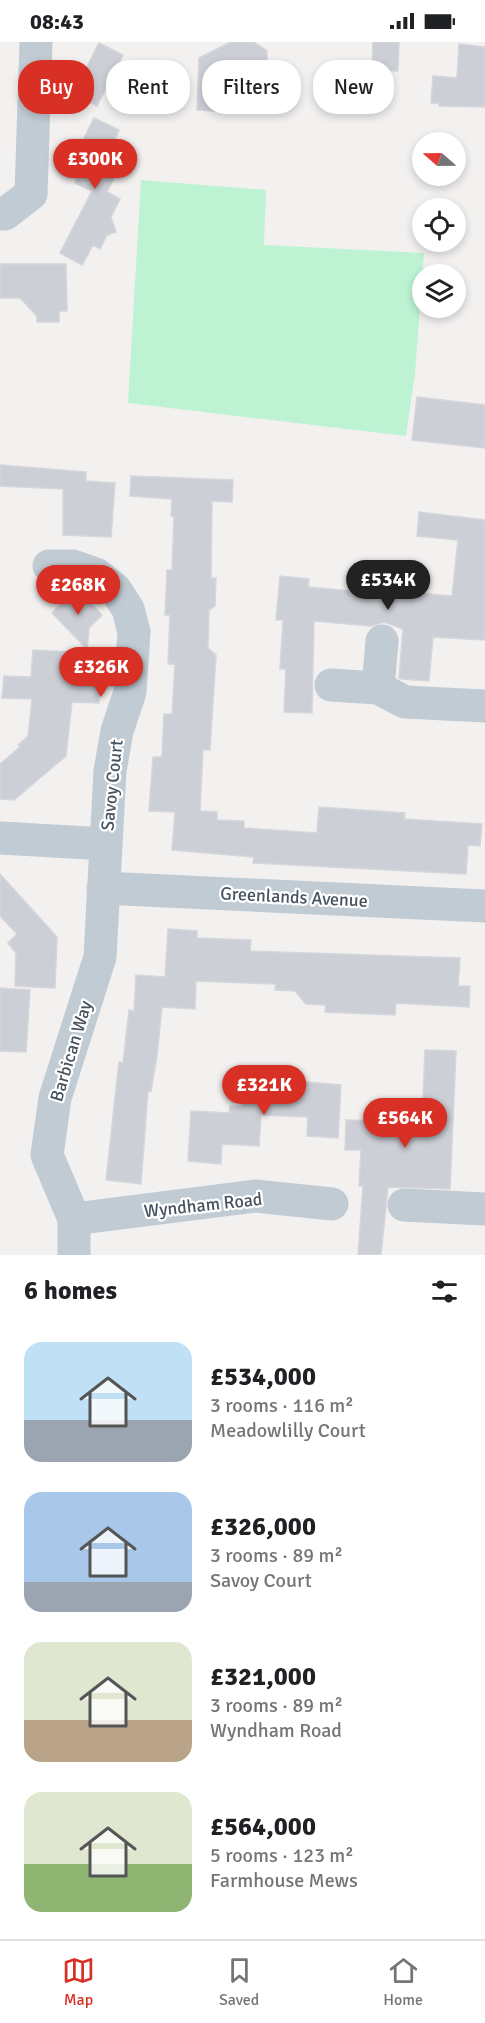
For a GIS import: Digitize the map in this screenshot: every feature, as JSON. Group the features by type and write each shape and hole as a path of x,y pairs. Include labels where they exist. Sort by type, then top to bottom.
{"street":[{"path":"0,214 5,214 31,194 36,42"},
{"name":"Savoy Court","path":"49,566 73,566 96,574 115,589 128,609 134,632 130,692 117,731 110,771 106,844"},
{"path":"378,688 382,641"},
{"path":"331,685 378,688 405,702 485,706"},
{"path":"0,838 106,844"},
{"name":"Barbican Way","path":"74,1255 74,1219 47,1155 55,1098 100,957 106,844"},
{"name":"Greenlands Avenue","path":"103,888 485,906"},
{"name":"Wyndham Road","path":"74,1219 255,1196 332,1204"},
{"path":"404,1205 485,1209"}],"green space":[{"path":"141,180 266,190 264,245 424,253 423,264 412,264 412,318 419,318 415,373 406,436 128,403"}],"building":[{"path":"231,42 254,42 267,51 267,60 202,60 202,110 197,110 199,58"},
{"path":"373,42 399,42 398,71 394,71 394,60 372,60"},
{"path":"99,43 123,55 120,60 106,60 106,88 97,106 94,104 94,60 90,60"},
{"path":"459,44 485,47 485,107 439,106 439,103 431,103 433,76 457,78"},
{"path":"94,118 119,130 113,143 128,150 107,192 120,199 111,217 116,232 107,235 100,249 93,245 82,265 60,253 92,191 75,183 79,173 69,168"},
{"path":"0,264 66,264 67,311 59,311 59,322 37,322 37,316 20,298 0,298"},
{"path":"417,397 485,405 485,448 412,440"},
{"path":"0,465 86,472 86,481 115,483 111,537 63,535 63,489 0,486"},
{"path":"131,476 233,480 232,502 212,501 211,578 216,578 215,606 209,610 208,648 216,655 210,750 203,750 200,811 217,812 217,820 244,821 244,828 317,833 319,807 405,813 404,819 482,824 480,846 468,845 466,874 253,863 254,857 172,850 175,812 149,811 153,757 162,757 164,714 172,714 175,664 168,664 170,615 165,615 167,570 172,570 174,516 171,516 172,499 130,496"},
{"path":"419,512 485,520 485,640 433,637 429,681 402,679 399,678 403,629 384,622 371,626 314,621 312,713 284,712 286,669 280,669 283,620 276,620 280,576 309,579 308,587 406,596 406,592 452,596 458,540 417,536"},
{"path":"76,588 102,615 89,628 87,649 52,613"},
{"path":"33,650 87,653 86,666 101,667 99,703 72,702 66,756 14,800 0,799 0,764 20,747 18,745 28,736 32,699 2,698 4,676 31,677"},
{"path":"0,874 57,937 55,988 15,986 16,953 8,943 17,934 0,916"},
{"path":"168,929 197,931 197,938 251,940 250,951 460,958 458,986 470,986 469,1007 396,1003 395,1015 325,1012 326,1005 306,1004 295,991 275,990 276,984 196,981 195,1009 162,1007 157,1056 151,1091 148,1090 141,1184 106,1180 119,1062 123,1063 129,1010 134,1011 136,975 165,977"},
{"path":"0,988 30,990 26,1052 0,1051"},
{"path":"425,1050 456,1051 450,1189 388,1187 381,1255 358,1255 363,1186 359,1186 361,1150 345,1150 346,1120 422,1122"},
{"path":"267,1080 341,1085 338,1138 307,1136 308,1117 261,1115 259,1146 222,1144 221,1164 188,1161 191,1111 229,1113 230,1106 242,1107 243,1083 267,1084"}]}
